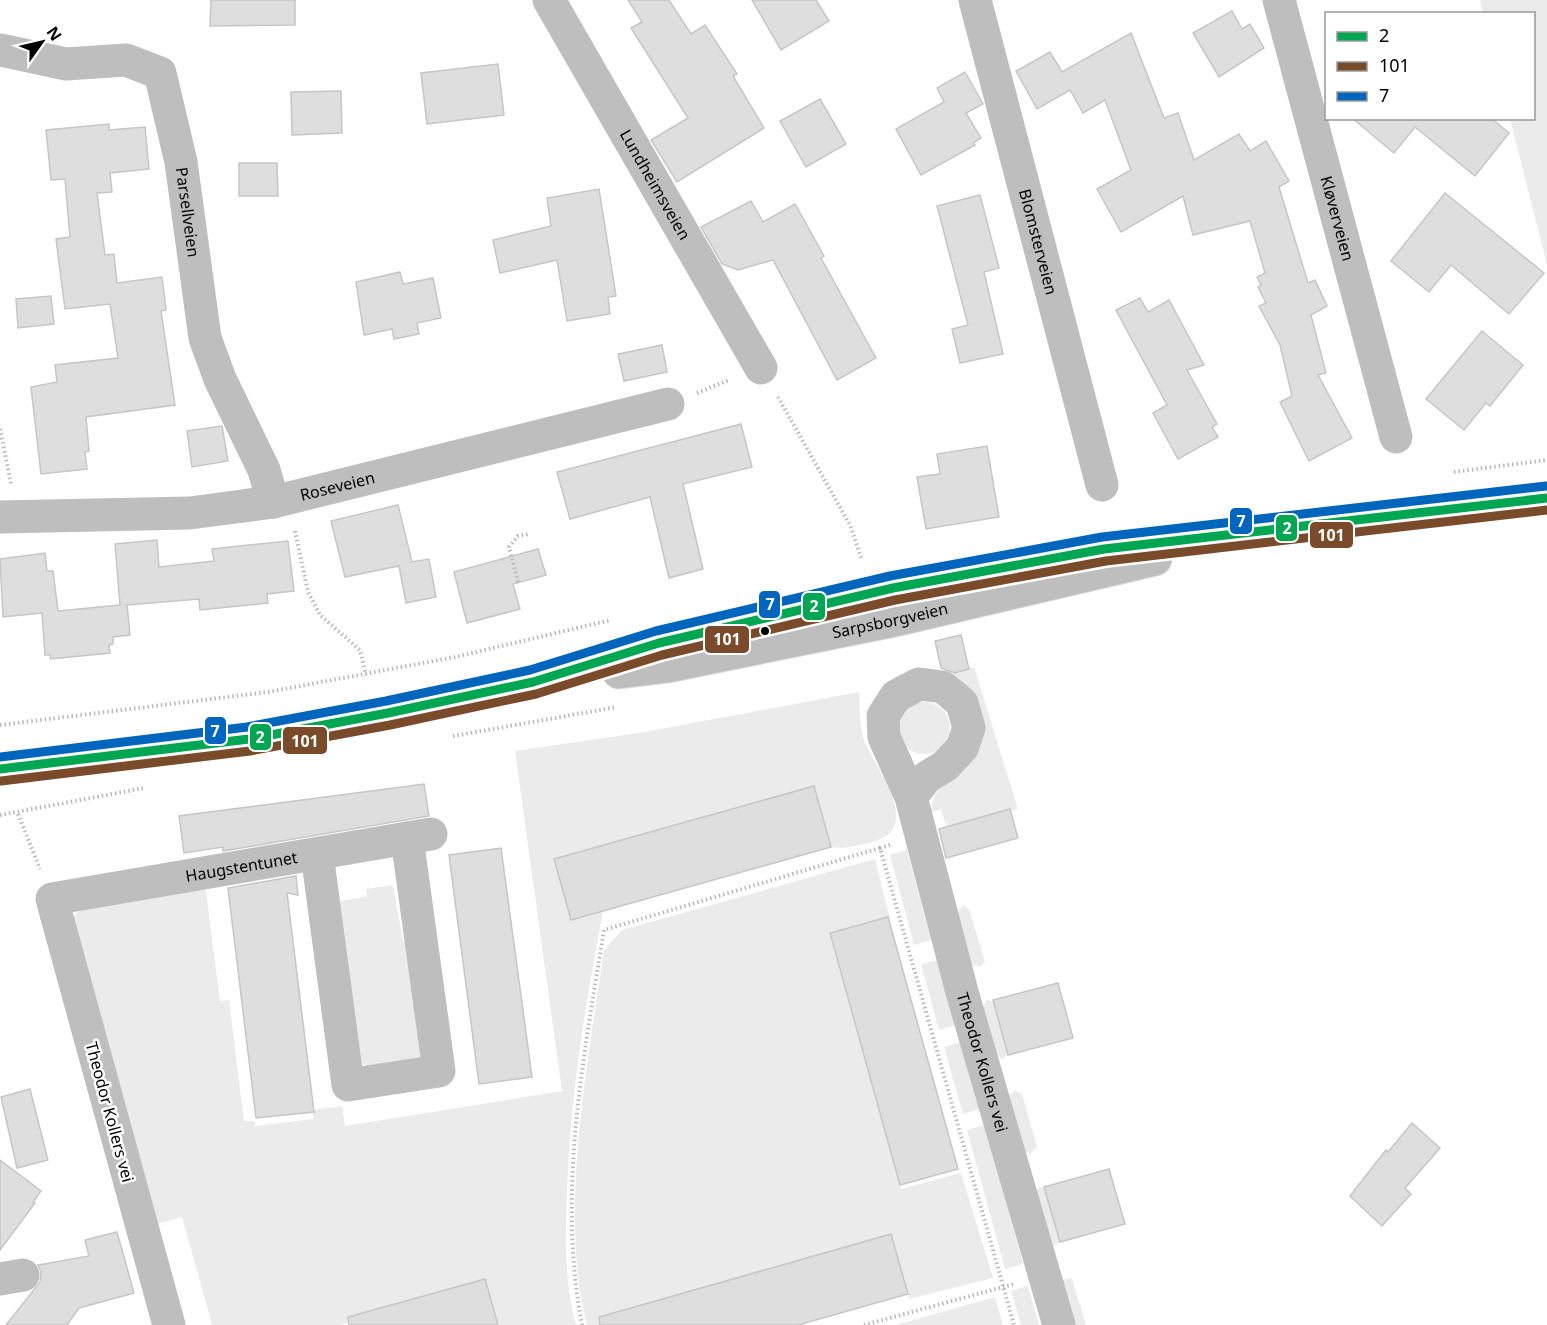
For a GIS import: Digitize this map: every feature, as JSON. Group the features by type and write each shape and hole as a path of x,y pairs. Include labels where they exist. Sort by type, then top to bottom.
{"main road":[{"name":"Blomsterveien","path":"975,0 1102,485"},
{"name":"Kløverveien","path":"1279,0 1396,437"},
{"name":"Lundheimsveien","path":"561,4 761,368"},
{"name":"Parsellveien","path":"0,50 66,64 126,60 160,72 180,162 205,338 220,379 280,500"},
{"name":"Roseveien","path":"9,517 190,513 280,500 668,404"},
{"name":"Sarpsborgveien","path":"0,770 249,739 533,682 659,644 892,588 1104,549 1547,498"},
{"name":"Theodor Kollers vei","path":"911,797 920,836 1059,1325"},
{"name":"Haugstentunet","path":"52,898 419,836 439,1071 348,1085 317,854"},
{"name":"Theodor Kollers vei","path":"52,898 169,1325"}],"path":[{"path":"668,404 761,368 850,525 862,560"},
{"path":"0,429 9,517"},
{"path":"280,500 308,592 320,615 360,650 366,675"},
{"path":"518,582 509,547 518,536 529,534"},
{"path":"18,814 52,898"},
{"path":"582,1325 571,1236 573,1151 583,1060 604,930 920,836"},
{"path":"880,848 1014,1325"},
{"path":"864,1325 1004,1287 1043,1273"}],"shaded area":[{"path":"1480,0 1547,0 1547,265 1510,120 1535,120 1535,12 1483,12"},
{"path":"974,667 1018,809 947,829 941,809 931,812 934,799 948,779 976,752 981,740 983,724 974,696 953,673"},
{"path":"859,692 863,737 887,783 896,812 895,825 887,835 872,842 846,847 557,861 574,919 603,912 579,1052 571,1122 566,1259 569,1292 576,1325 495,1325 483,1284 340,1325 212,1325 182,1217 156,1224 72,919 83,906 205,884 220,1001 229,1000 244,1121 254,1121 255,1126 313,1119 313,1110 342,1106 345,1126 562,1091 515,751 645,732"},
{"path":"924,702 934,704 942,710 948,718 950,728 948,738 942,746 934,752 924,754 914,752 906,746 900,738 898,728 900,718 906,710 914,704"},
{"path":"907,850 931,940 914,945 890,855"},
{"path":"875,859 890,919 830,936 901,1189 961,1173 993,1278 909,1299 892,1240 636,1325 587,1325 579,1282 575,1235 575,1187 584,1089 604,950 622,930"},
{"path":"393,885 403,942 410,939 421,1058 369,1067 360,1063 337,902 367,896 366,889"},
{"path":"963,905 969,909 985,962 980,967 971,964 957,913"},
{"path":"938,960 956,1025 939,1030 921,964"},
{"path":"987,1000 994,1002 1007,1055 1003,1059 997,1056 983,1007"},
{"path":"961,1042 980,1109 963,1114 944,1047"},
{"path":"1015,1091 1022,1094 1037,1147 1030,1154 1023,1150 1009,1096"},
{"path":"985,1125 1023,1264 1005,1269 967,1130"},
{"path":"1040,1187 1046,1189 1060,1242 1053,1246 1036,1190"},
{"path":"1072,1279 1086,1325 1072,1325 1061,1281"},
{"path":"1028,1286 1039,1325 1021,1325 1011,1291"},
{"path":"995,1297 1003,1325 896,1325"}],"building":[{"path":"211,0 295,0 295,25 210,26"},
{"path":"628,0 669,0 691,34 705,25 737,74 733,76 764,128 677,182 651,140 688,118 631,28 642,22"},
{"path":"752,0 816,0 829,21 781,50"},
{"path":"1232,11 1242,29 1250,24 1264,48 1219,77 1193,33"},
{"path":"1131,33 1164,118 1178,113 1194,160 1239,134 1250,151 1266,141 1289,181 1279,187 1308,283 1315,280 1327,306 1311,315 1326,373 1318,375 1352,438 1309,461 1280,402 1292,396 1280,345 1259,306 1266,303 1258,287 1261,285 1257,277 1265,273 1250,221 1193,235 1183,196 1121,232 1097,189 1131,170 1105,100 1083,113 1070,90 1037,109 1016,71 1050,52 1062,72"},
{"path":"498,64 504,115 427,124 421,73"},
{"path":"965,72 983,104 966,113 981,138 973,143 975,145 921,175 896,129 944,102 937,88"},
{"path":"341,91 342,133 292,135 291,92"},
{"path":"820,99 846,144 806,167 780,121"},
{"path":"1354,120 1493,120 1509,133 1475,176 1415,127 1394,153"},
{"path":"109,124 109,130 145,127 149,169 110,173 112,192 97,193 105,255 114,254 117,283 162,277 166,310 161,311 175,405 86,417 89,451 85,452 87,469 41,474 31,387 57,382 55,365 118,358 110,304 65,309 56,239 70,237 65,179 51,180 46,130"},
{"path":"239,163 277,163 278,196 239,196"},
{"path":"599,189 616,296 608,297 610,314 567,321 557,260 500,273 493,240 551,226 547,198"},
{"path":"1445,193 1544,273 1509,314 1451,265 1429,292 1391,261"},
{"path":"980,195 999,268 984,272 1003,354 960,363 952,329 968,325 937,206"},
{"path":"751,201 763,222 795,204 824,256 821,258 876,358 837,380 773,260 738,270 722,264 701,227"},
{"path":"400,272 403,284 433,278 441,318 417,323 419,334 394,339 392,329 364,335 356,282"},
{"path":"51,296 54,324 18,328 16,299"},
{"path":"1140,298 1148,312 1169,300 1204,365 1187,370 1217,424 1212,427 1218,437 1178,459 1153,413 1167,405 1116,310"},
{"path":"1482,331 1523,365 1490,406 1486,403 1464,430 1426,399"},
{"path":"662,345 667,372 624,381 618,354"},
{"path":"741,424 752,467 683,484 703,569 669,578 650,497 570,519 557,472"},
{"path":"222,426 228,461 192,467 187,431"},
{"path":"987,446 999,517 926,529 917,477 940,474 937,454"},
{"path":"398,505 412,562 429,559 436,597 406,603 399,566 345,577 331,521"},
{"path":"157,540 159,567 214,561 212,549 288,541 294,591 267,594 268,603 200,610 199,599 127,605 130,635 113,637 113,644 109,645 110,653 51,659 50,655 45,655 42,613 3,617 0,559 45,553 47,571 53,571 58,611 120,605 115,544"},
{"path":"538,549 546,575 513,584 520,609 467,623 454,572"},
{"path":"961,635 969,669 955,673 941,668 935,641"},
{"path":"424,784 429,816 223,851 223,847 184,853 179,816"},
{"path":"814,786 831,847 571,920 554,859"},
{"path":"1010,809 1018,838 946,858 939,829"},
{"path":"501,848 532,1077 479,1084 449,855"},
{"path":"296,876 298,895 287,893 314,1112 256,1118 228,888"},
{"path":"888,917 958,1169 900,1185 830,933"},
{"path":"1058,983 1073,1038 1008,1055 993,1000"},
{"path":"30,1089 48,1160 17,1168 1,1097"},
{"path":"1412,1123 1440,1148 1405,1188 1411,1194 1382,1226 1350,1196 1386,1150 1388,1152"},
{"path":"0,1160 41,1191 33,1202 35,1203 0,1250"},
{"path":"1109,1169 1125,1224 1060,1242 1044,1187"},
{"path":"117,1232 134,1293 79,1308 67,1325 6,1325 40,1282 41,1272 38,1265 89,1256 85,1240"},
{"path":"891,1234 908,1294 798,1325 600,1325 599,1317"},
{"path":"485,1279 498,1325 349,1325 348,1317"}],"transit line":[{"name":"7","path":"0,757 247,727 386,701 530,670 656,631 890,576 1102,537 1546,486"},
{"name":"2","path":"0,769 249,739 388,713 533,682 659,643 893,588 1104,549 1547,498"},
{"name":"101","path":"1,781 250,751 390,725 536,694 662,655 895,600 1106,561 1547,510"}]}
